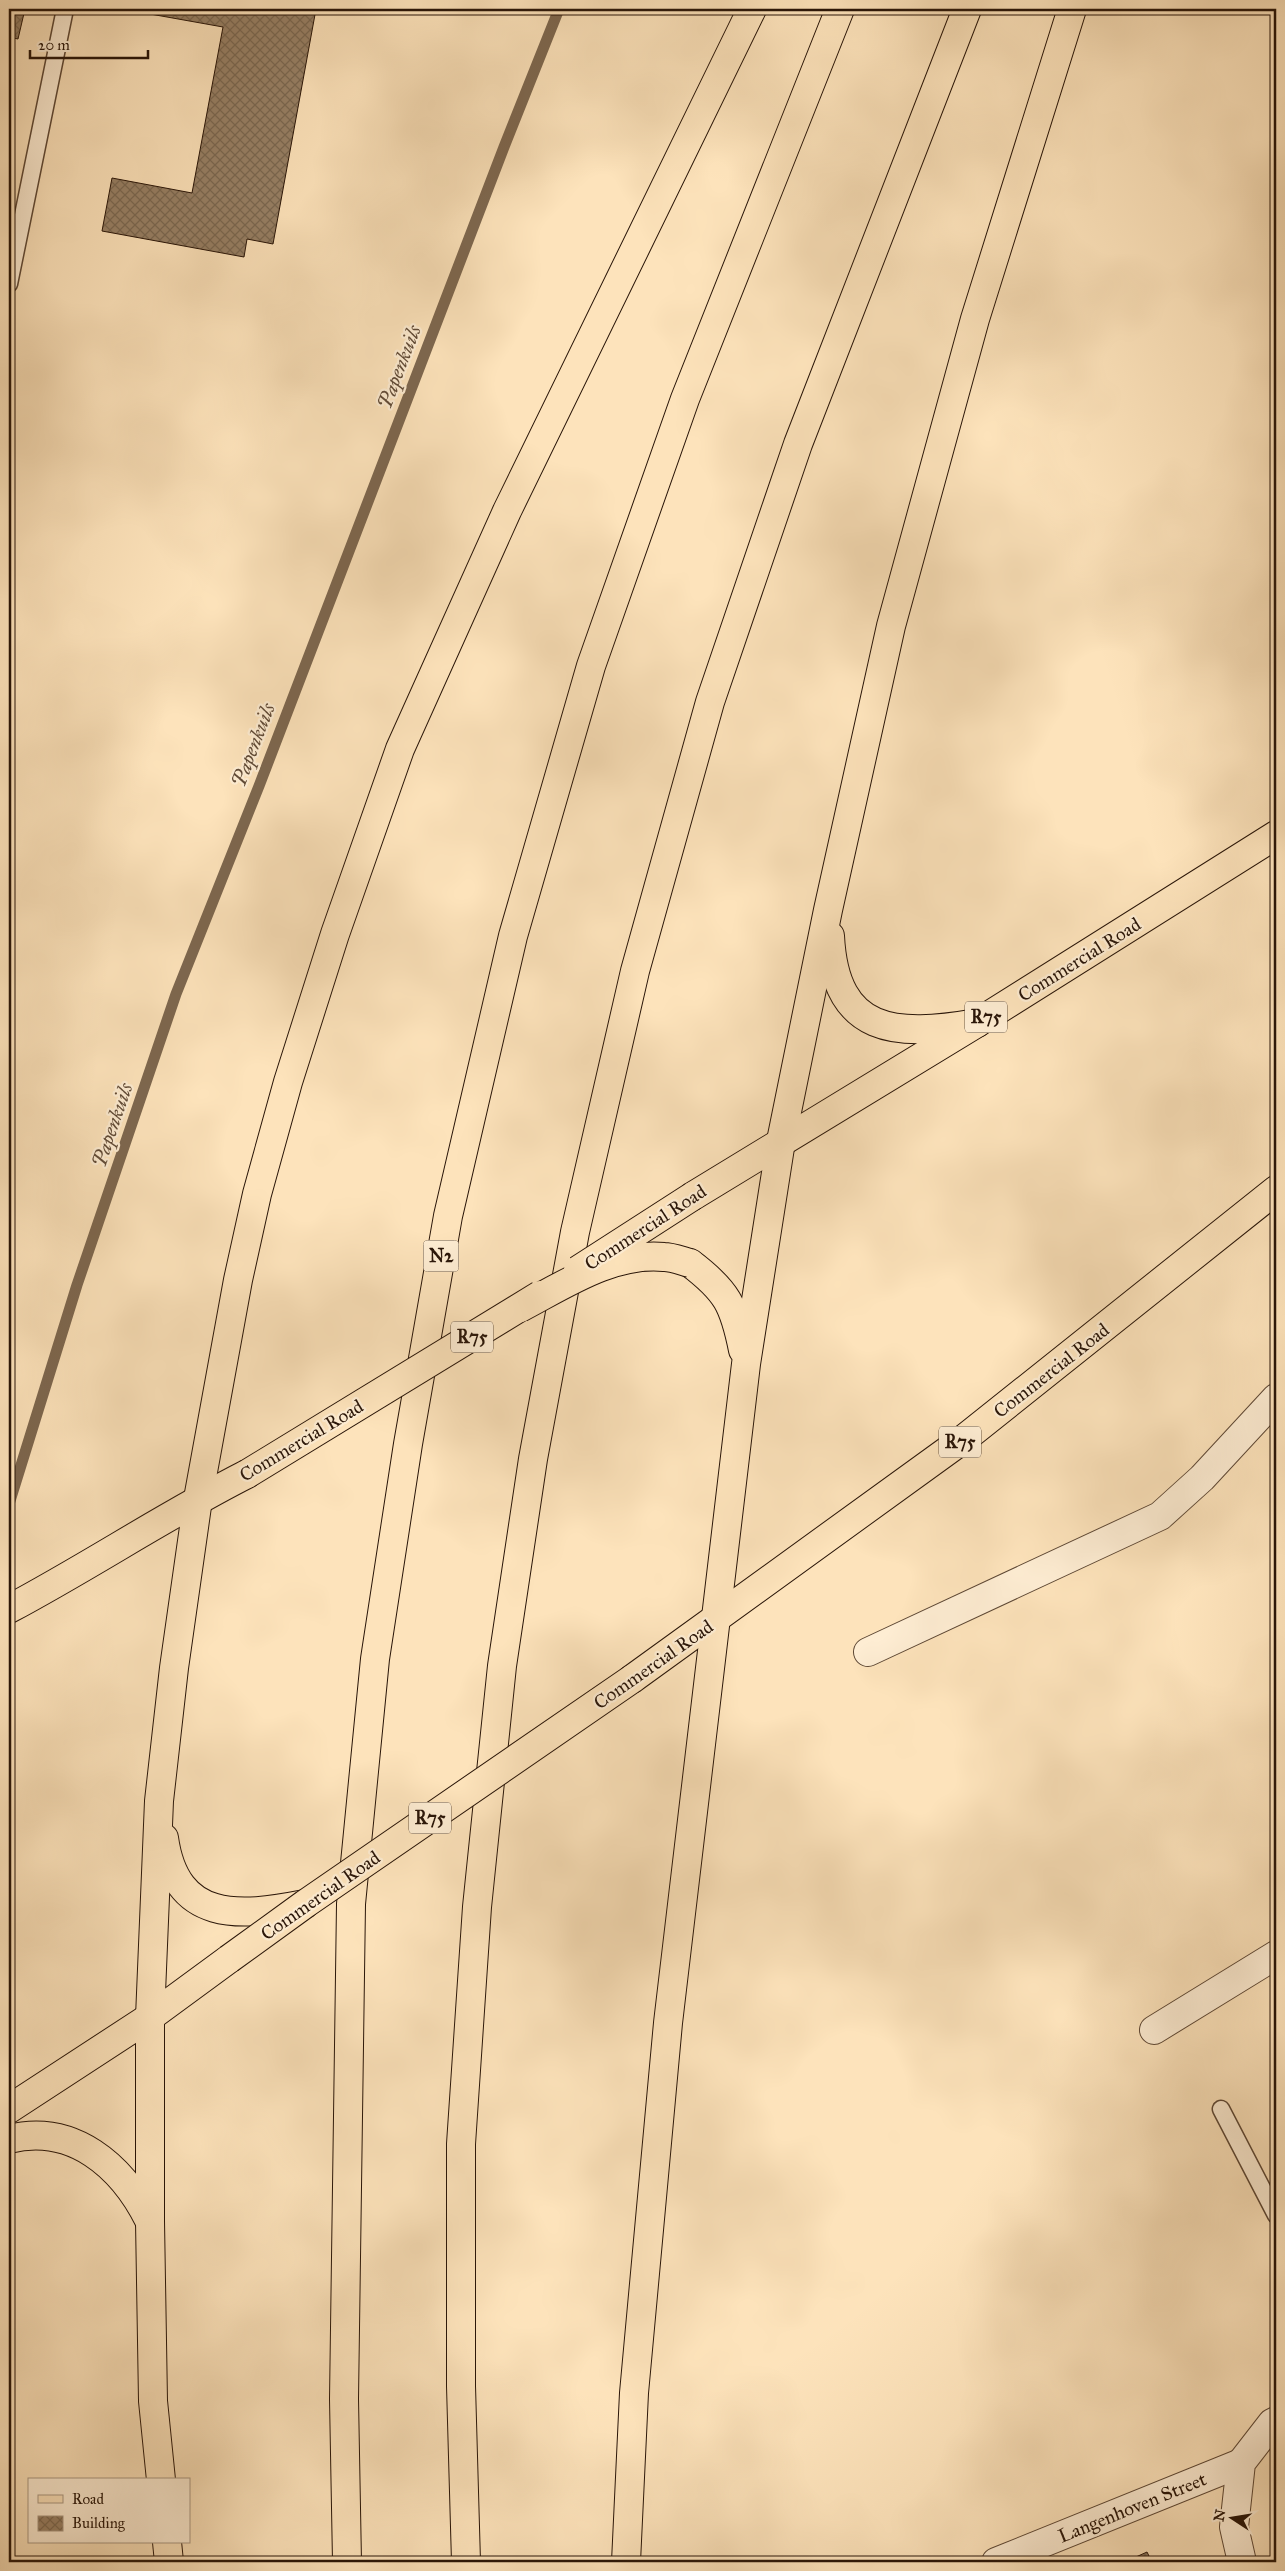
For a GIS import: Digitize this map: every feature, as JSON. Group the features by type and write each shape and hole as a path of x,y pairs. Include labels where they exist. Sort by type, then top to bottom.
{"main road":[{"path":"161,2478 153,2401 150,2221 150,2017 159,1801 174,1668 198,1499 238,1280 257,1194 288,1082 335,934 400,749 507,511 752,9"},
{"name":"N2","path":"347,2562 344,2399 351,1904 375,1659 408,1444 448,1216 514,936 591,666 685,399 840,9"},
{"path":"466,2562 461,2386 461,2144 477,1907 502,1666 533,1459 573,1242 635,971 710,702 798,444 967,9"},
{"path":"626,2562 634,2393 668,2023 746,1364 780,1141 828,910 891,626 975,319 1072,9"},
{"name":"Commercial Road","path":"9,1609 57,1583 198,1499 248,1474 520,1308 780,1141 977,1023 1276,835"},
{"path":"828,910 831,960 839,988 853,1008 870,1021 894,1029 941,1029 977,1023"},
{"name":"Commercial Road","path":"9,2108 150,2017 305,1904 715,1620 966,1438 1276,1190"},
{"path":"520,1308 585,1274 628,1258 664,1256 690,1263 713,1280 727,1298 737,1323 746,1364"},
{"path":"159,1801 166,1847 173,1871 187,1891 200,1904 226,1911 260,1913 305,1904"},
{"path":"9,2139 41,2137 68,2140 88,2150 104,2160 120,2175 138,2197 150,2221"},
{"path":"167,2544 169,2562"}],"street":[{"path":"868,1652 1160,1516 1202,1478 1276,1398"},
{"path":"1154,2030 1276,1954"},
{"path":"1242,2562 1234,2527 1240,2463 1272,2423 1276,2421"},
{"name":"Langenhoven Street","path":"996,2562 1240,2463"}],"lane":[{"path":"9,284 64,9"},
{"path":"1221,2109 1276,2214"}],"building":[{"path":"9,9 25,9 18,39 9,37"},
{"path":"139,9 316,9 273,244 247,239 244,257 102,231 112,178 192,193 223,27 139,12"},
{"path":"1147,2552 1152,2562 1127,2561"}],"waterway":[{"name":"Papenkuils","path":"9,1504 77,1285 176,994 259,786 504,147 559,9"}]}
